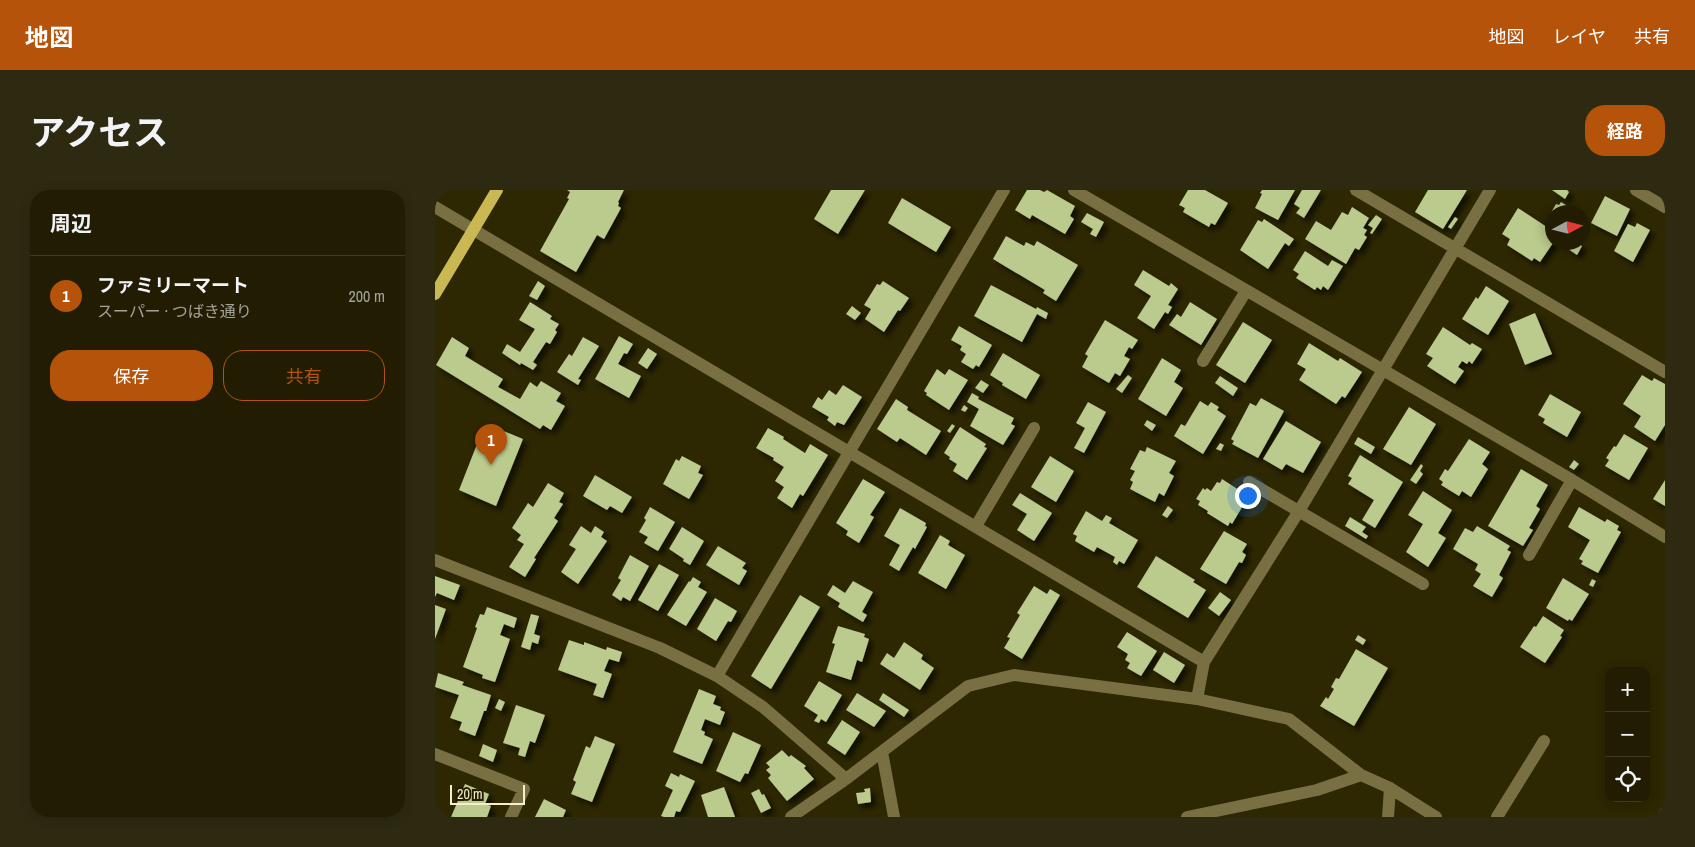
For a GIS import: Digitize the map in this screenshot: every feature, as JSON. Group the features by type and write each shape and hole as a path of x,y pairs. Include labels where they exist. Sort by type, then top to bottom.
{"main road":[{"path":"435,294 497,190"}],"street":[{"path":"717,676 1005,190"},
{"path":"1074,190 1572,480 1665,537"},
{"path":"1356,190 1665,372"},
{"path":"1197,699 1204,662 1299,511 1490,190"},
{"path":"1637,190 1665,207"},
{"path":"435,207 1204,662"},
{"path":"1203,361 1246,291"},
{"path":"976,526 1034,428"},
{"path":"1529,555 1572,480"},
{"path":"1249,482 1423,584"},
{"path":"435,560 660,648 717,676 763,707 846,779"},
{"path":"791,817 846,779 968,686 1014,675 1197,699 1289,719 1361,775 1390,788 1436,817"},
{"path":"1497,817 1544,741"},
{"path":"882,752 894,817"},
{"path":"435,754 524,789 511,817"},
{"path":"1187,817 1317,790 1361,775"},
{"path":"1388,817 1390,788"},
{"path":"1663,817 1665,813"}],"building":[{"path":"567,190 624,190 618,202 618,206 621,208 604,239 597,235 576,272 540,251 569,199 567,198 570,192"},
{"path":"831,190 865,190 838,234 814,219"},
{"path":"1027,190 1040,190 1044,192 1047,190 1075,206 1070,216 1074,219 1065,234 1032,215 1030,219 1015,210"},
{"path":"1188,190 1205,190 1228,203 1215,225 1211,223 1209,227 1183,212 1185,208 1179,205"},
{"path":"1262,190 1295,190 1278,220 1255,208"},
{"path":"1302,190 1321,190 1304,218 1296,213 1300,208 1294,204"},
{"path":"1428,190 1467,190 1443,229 1415,212"},
{"path":"1552,190 1567,190 1569,192 1565,199"},
{"path":"1605,196 1630,209 1617,236 1591,223"},
{"path":"902,198 951,227 936,252 888,223"},
{"path":"1352,207 1369,218 1363,228 1367,230 1364,235 1367,237 1359,250 1355,248 1346,264 1305,239 1316,221 1331,230 1342,212 1348,215"},
{"path":"1518,208 1545,226 1545,250 1548,250 1540,262 1534,258 1532,261 1507,245 1510,239 1502,234"},
{"path":"1087,213 1104,222 1096,237 1090,234 1093,229 1081,222"},
{"path":"1376,215 1382,219 1372,234 1370,233 1373,228 1368,225"},
{"path":"1455,217 1458,219 1451,229 1448,227"},
{"path":"1264,219 1294,239 1289,246 1285,243 1268,269 1240,250 1258,220 1262,222"},
{"path":"1637,223 1650,230 1633,262 1614,251 1628,224 1635,227"},
{"path":"1006,236 1024,246 1026,242 1034,246 1037,241 1078,265 1056,301 1043,293 1045,290 993,259"},
{"path":"1570,250 1580,250 1577,255"},
{"path":"1305,251 1328,266 1332,260 1343,266 1328,290 1323,286 1321,290 1317,287 1315,290 1296,278 1299,274 1293,270"},
{"path":"1143,270 1169,286 1171,283 1178,289 1168,305 1172,307 1168,314 1165,312 1154,329 1137,318 1151,296 1134,285"},
{"path":"538,281 545,286 537,300 529,296"},
{"path":"883,281 909,298 900,311 898,310 884,332 865,319 871,309 864,305 877,284 880,285"},
{"path":"991,285 1036,309 1037,307 1048,313 1046,319 1037,314 1022,342 974,316"},
{"path":"1486,286 1509,301 1488,335 1462,319 1476,297 1478,299"},
{"path":"530,302 552,316 550,319 559,324 550,344 546,342 533,362 537,365 533,370 521,363 520,365 502,353 507,344 520,352 535,329 519,320"},
{"path":"1190,302 1217,319 1201,345 1169,325 1177,314 1181,317"},
{"path":"852,306 861,313 855,320 846,314"},
{"path":"1535,313 1552,354 1525,365 1509,324"},
{"path":"1105,320 1138,340 1132,349 1129,347 1124,356 1130,359 1120,376 1115,373 1109,383 1082,367 1088,356 1085,354"},
{"path":"1243,322 1272,340 1245,383 1216,365"},
{"path":"959,326 992,345 979,367 976,365 973,369 961,362 966,354 960,350 962,346 951,340"},
{"path":"1443,327 1470,345 1472,343 1482,349 1472,364 1469,361 1467,364 1462,361 1458,367 1464,371 1455,384 1427,366 1433,358 1426,354"},
{"path":"619,336 633,344 627,354 624,353 618,364 641,376 629,398 595,379"},
{"path":"452,337 469,348 465,356 503,379 498,387 520,399 530,382 537,387 541,381 561,393 556,401 565,406 551,430 543,425 540,429 436,365"},
{"path":"583,337 599,346 578,379 581,380 578,385 557,372 569,354 572,356"},
{"path":"1309,343 1338,361 1340,358 1362,372 1345,398 1342,396 1336,404 1299,380 1306,369 1297,364"},
{"path":"648,348 657,354 647,369 638,363"},
{"path":"1003,353 1040,375 1026,399 1002,385 1003,383 990,375"},
{"path":"1162,358 1181,370 1174,382 1183,388 1166,416 1138,399"},
{"path":"937,369 945,375 949,369 968,380 949,410 926,395 927,393 924,391"},
{"path":"1128,375 1132,378 1122,393 1116,389"},
{"path":"1642,375 1652,381 1654,378 1665,384 1665,425 1655,441 1634,427 1641,416 1623,404"},
{"path":"1220,376 1238,388 1233,396 1215,383"},
{"path":"981,380 989,385 983,393 975,388"},
{"path":"843,385 862,397 844,425 837,422 835,426 827,420 829,417 812,407 818,397 822,400 829,390 836,395"},
{"path":"972,393 979,397 978,399 1014,418 1011,424 1015,426 1003,445 970,426 979,409 967,402"},
{"path":"1550,394 1581,412 1567,437 1543,423 1545,419 1538,415"},
{"path":"1261,398 1284,411 1258,458 1232,444 1234,441 1231,439 1250,403 1256,406"},
{"path":"896,399 908,407 907,410 941,431 926,455 900,438 897,442 877,429"},
{"path":"1200,401 1208,406 1211,402 1219,407 1217,410 1226,416 1203,454 1174,436 1181,424 1185,426"},
{"path":"1088,402 1106,412 1084,453 1074,448 1085,428 1076,423"},
{"path":"964,405 968,408 965,412 961,410"},
{"path":"1409,407 1436,424 1411,465 1383,449"},
{"path":"1147,420 1156,425 1152,431 1144,425"},
{"path":"1286,421 1321,442 1303,473 1286,464 1282,470 1263,459"},
{"path":"952,424 955,426 950,433 947,431"},
{"path":"489,425 523,439 496,506 459,490 479,439 482,440"},
{"path":"960,427 986,444 984,447 987,448 967,480 953,471 957,464 944,453"},
{"path":"768,428 784,437 783,439 805,453 810,444 828,455 803,496 800,494 792,508 777,498 784,487 775,481 784,467 773,460 774,458 756,448"},
{"path":"1624,434 1648,448 1629,480 1605,466 1609,460 1606,458"},
{"path":"1358,437 1375,447 1371,454 1354,444"},
{"path":"1469,439 1490,452 1482,464 1488,469 1471,497 1462,491 1459,496 1441,485 1443,482 1439,479 1445,469 1448,471"},
{"path":"1220,443 1224,445 1221,451 1216,449"},
{"path":"1147,447 1176,461 1169,473 1174,476 1164,496 1159,493 1155,502 1130,489 1133,482 1130,480 1135,471 1130,469 1140,450 1145,452"},
{"path":"1360,455 1403,482 1375,528 1362,520 1374,500 1348,484 1352,478 1348,476"},
{"path":"682,456 701,466 698,473 703,475 689,499 663,484 676,459 679,461"},
{"path":"1050,456 1074,471 1056,502 1031,487"},
{"path":"1574,460 1579,464 1574,470 1569,467"},
{"path":"1421,464 1423,466 1420,471 1423,474 1416,484 1410,480"},
{"path":"1521,469 1548,485 1536,506 1540,509 1529,528 1533,530 1523,546 1488,526"},
{"path":"595,475 632,497 622,513 610,506 607,510 583,496"},
{"path":"863,479 885,492 870,515 874,517 859,543 846,535 848,531 836,523"},
{"path":"1222,479 1245,494 1241,500 1245,502 1232,524 1230,522 1228,526 1207,513 1208,511 1198,505 1200,501 1196,499 1203,488 1211,491 1217,482 1220,483"},
{"path":"1665,480 1665,506 1653,499"},
{"path":"548,483 564,493 559,502 563,504 554,518 558,521 534,558 536,559 525,577 509,567 524,544 517,540 521,535 512,528 528,503 533,507"},
{"path":"1423,491 1452,510 1438,533 1446,538 1428,567 1406,552 1423,524 1408,515"},
{"path":"1020,493 1052,513 1034,541 1017,530 1027,514 1012,505"},
{"path":"1168,506 1173,510 1167,518 1162,515"},
{"path":"650,507 675,522 658,551 644,543 648,537 639,532 646,520 644,518"},
{"path":"1579,507 1605,522 1607,519 1619,526 1617,530 1621,532 1598,573 1581,564 1583,561 1579,559 1590,540 1568,527"},
{"path":"900,508 926,523 925,526 927,527 915,549 913,547 899,571 889,565 900,545 884,536"},
{"path":"1086,511 1102,521 1106,515 1112,518 1109,523 1138,540 1124,564 1119,561 1117,565 1113,562 1115,557 1097,547 1094,552 1075,541 1077,536 1073,534"},
{"path":"1350,517 1366,527 1362,532 1368,536 1366,539 1345,526"},
{"path":"581,526 591,533 595,526 604,532 601,537 607,541 578,584 561,572 576,549 569,545"},
{"path":"1477,526 1510,546 1507,550 1511,552 1499,575 1503,578 1492,597 1473,586 1481,574 1475,570 1478,564 1453,549 1465,528 1473,532"},
{"path":"682,527 704,541 690,565 669,549"},
{"path":"1224,531 1247,544 1242,552 1246,555 1242,563 1239,562 1226,584 1200,569"},
{"path":"940,535 950,541 948,545 965,555 946,589 918,573"},
{"path":"718,546 746,563 742,568 747,571 739,585 706,565"},
{"path":"630,555 649,566 630,601 623,597 621,601 612,595 621,580 618,578"},
{"path":"1156,556 1195,580 1193,582 1206,590 1188,618 1137,587"},
{"path":"659,564 679,575 658,611 638,600"},
{"path":"435,576 460,585 454,600 437,593 435,597"},
{"path":"693,577 701,582 698,587 707,592 686,626 667,615"},
{"path":"1563,578 1589,594 1572,621 1569,619 1568,621 1546,608"},
{"path":"1592,579 1596,581 1593,587 1589,585"},
{"path":"853,581 873,592 862,612 867,615 863,622 838,607 840,603 827,595 833,585 845,593"},
{"path":"1034,586 1047,594 1050,589 1060,595 1022,659 1004,648 1010,638 1007,637 1020,615 1017,613"},
{"path":"1220,592 1231,600 1219,616 1208,608"},
{"path":"800,595 820,607 771,689 751,676"},
{"path":"715,598 737,611 731,622 728,621 716,641 697,629"},
{"path":"435,605 446,609 435,639"},
{"path":"487,607 517,618 514,628 504,624 500,635 510,639 495,682 482,678 483,675 463,667 480,614 484,615"},
{"path":"531,614 539,616 534,634 540,636 538,644 532,642 530,650 521,647"},
{"path":"1543,616 1564,630 1560,636 1562,637 1545,663 1520,647"},
{"path":"838,626 865,634 864,637 869,639 862,662 857,660 851,680 826,672 835,644 832,643"},
{"path":"1127,632 1157,651 1141,676 1127,668 1130,663 1125,660 1128,654 1117,647"},
{"path":"1358,635 1366,640 1363,645 1355,640"},
{"path":"569,640 584,645 584,642 606,650 607,647 622,652 619,662 609,659 604,671 612,674 603,698 593,695 597,684 558,670"},
{"path":"904,642 923,655 921,659 934,668 920,690 880,664 887,653 894,658"},
{"path":"1356,649 1388,668 1354,726 1320,706 1326,697 1328,699 1334,689 1331,687 1336,678 1339,679"},
{"path":"1164,652 1185,665 1174,683 1153,670"},
{"path":"438,673 464,682 462,685 491,695 475,736 459,730 462,722 450,718 459,695 435,687"},
{"path":"819,681 842,695 826,722 821,719 819,723 814,721 818,715 804,706"},
{"path":"699,689 716,696 713,704 721,707 720,710 725,712 720,725 705,719 701,730 705,732 704,735 713,739 702,764 673,752"},
{"path":"857,693 886,711 874,727 846,710"},
{"path":"883,693 909,710 904,717 879,700"},
{"path":"499,699 505,702 501,711 495,708"},
{"path":"516,705 545,715 535,743 530,741 525,757 518,755 520,748 503,743"},
{"path":"842,720 860,732 845,755 827,743"},
{"path":"733,732 761,745 748,774 745,773 740,782 716,771"},
{"path":"595,736 615,744 592,802 571,794 576,782 573,780 586,746 590,748"},
{"path":"483,744 497,750 493,762 479,756"},
{"path":"782,750 789,757 791,755 806,766 804,768 814,779 787,801 768,778 771,775 766,770 770,767 766,763"},
{"path":"671,773 679,777 680,774 695,781 680,812 676,811 674,817 664,817 661,816 673,790 665,786"},
{"path":"465,784 489,794 485,804 491,806 487,817 451,817"},
{"path":"724,787 735,817 708,817 701,795"},
{"path":"870,788 871,802 858,804 856,793 865,792 864,789"},
{"path":"759,789 762,795 764,794 771,808 761,813 751,793"},
{"path":"544,799 566,810 563,817 535,817"}],"place":[{"name":"ファミリーマート","path":"491,465"}]}
